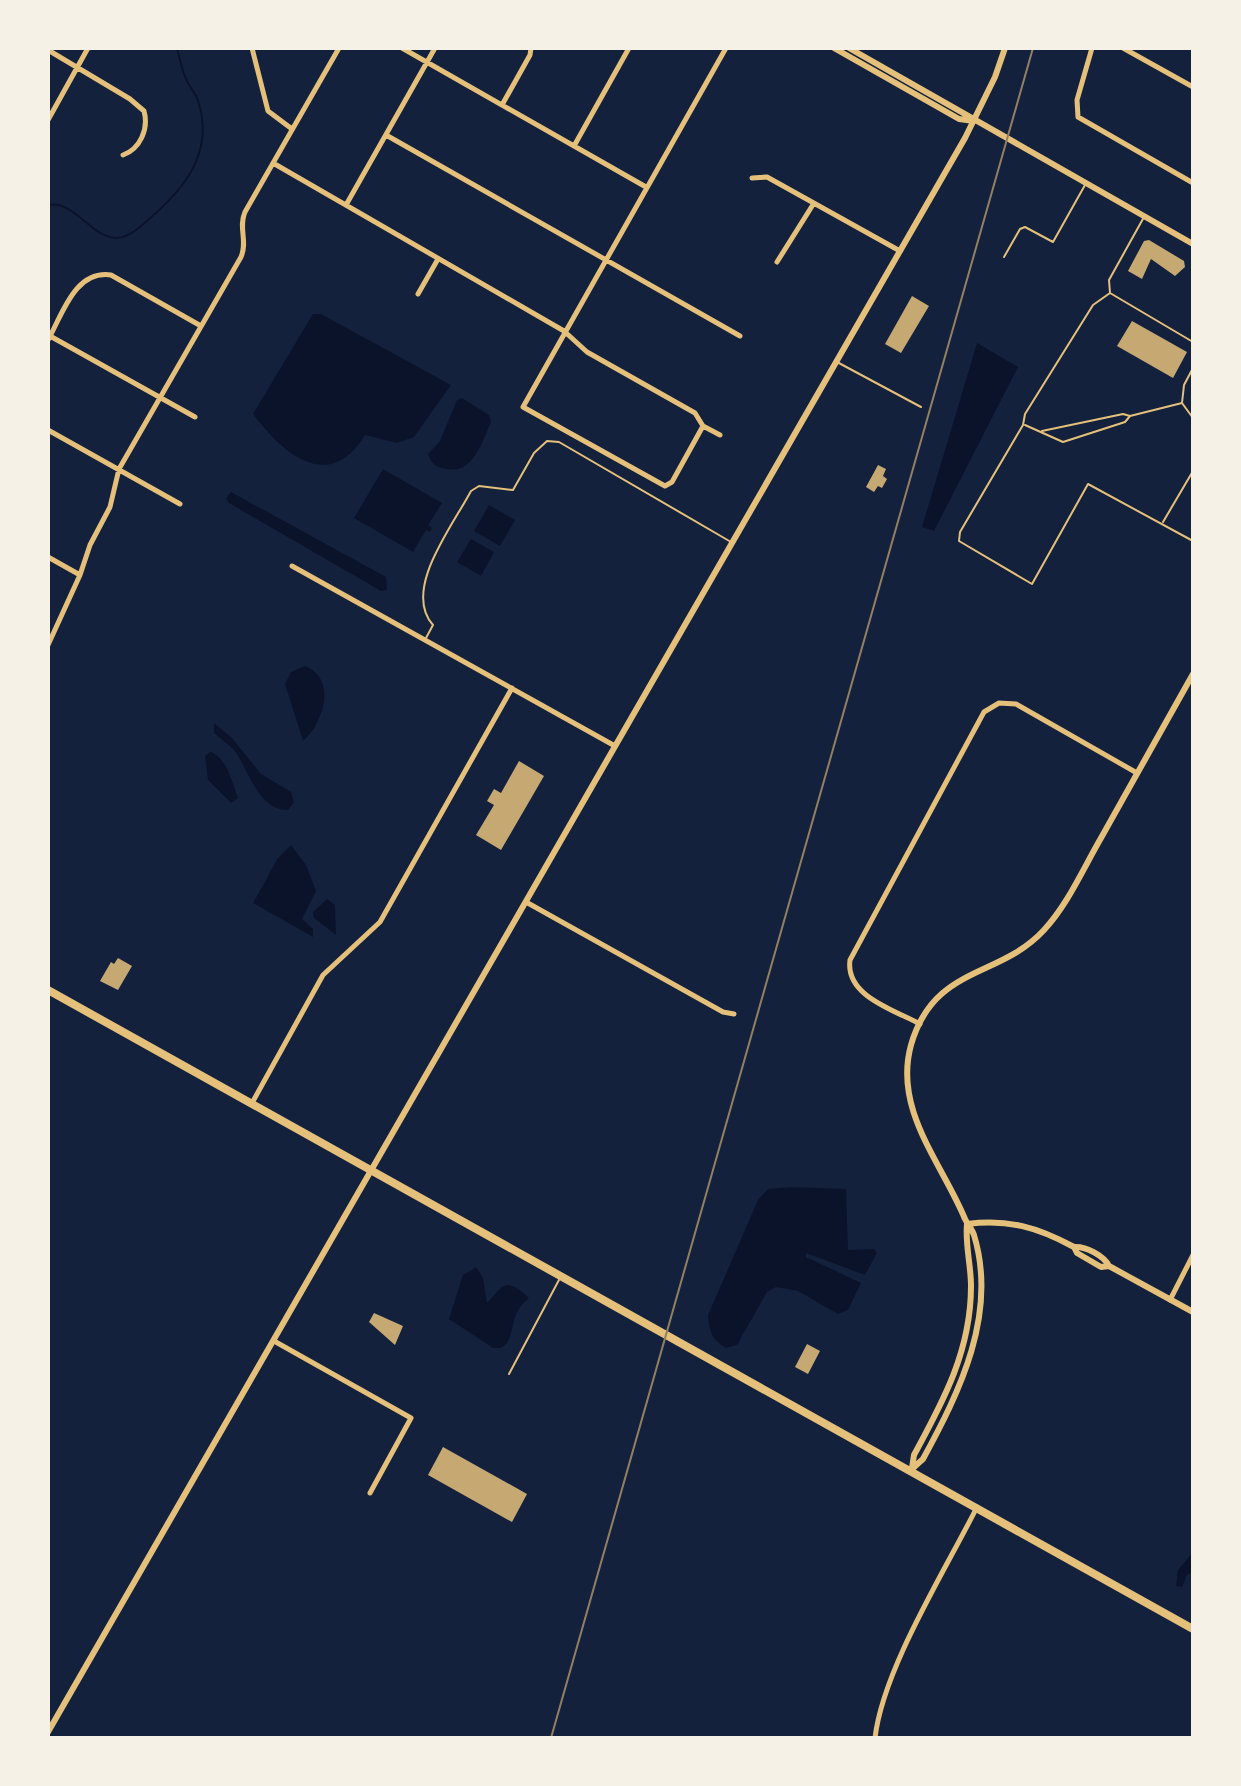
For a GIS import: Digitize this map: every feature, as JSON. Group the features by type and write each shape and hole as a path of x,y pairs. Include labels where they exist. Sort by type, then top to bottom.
{"main road":[{"path":"48,990 912,1469 1193,1629"}],"street":[{"path":"48,120 88,48"},
{"path":"252,48 268,111 292,129"},
{"path":"48,645 90,545 110,507 119,469 241,257 245,240 241,220 339,48"},
{"path":"402,48 646,187"},
{"path":"346,205 435,48"},
{"path":"502,105 531,48"},
{"path":"574,146 629,48"},
{"path":"703,426 672,482 665,486 523,407 726,48"},
{"path":"834,48 959,119 974,121"},
{"path":"849,48 1193,244"},
{"path":"48,1732 373,1172 974,121 1005,48"},
{"path":"1092,48 1076,114 1084,122 1193,183"},
{"path":"1123,48 1193,87"},
{"path":"48,50 144,111 144,133 136,148 123,155"},
{"path":"386,135 740,336"},
{"path":"273,163 564,331 587,352 695,413 703,426 720,435"},
{"path":"752,178 767,177 900,251"},
{"path":"777,262 814,203"},
{"path":"418,294 438,259"},
{"path":"195,417 49,338 88,276 111,275 201,326"},
{"path":"48,430 180,504"},
{"path":"48,557 80,575"},
{"path":"292,566 615,746"},
{"path":"912,1469 923,1459 957,1394 975,1340 980,1278 973,1231 910,1103 908,1064 920,1024 936,999 958,980 1020,950 1050,923 1193,674"},
{"path":"251,1103 323,975 380,922 512,688"},
{"path":"920,1024 861,991 849,974 852,953 980,717 996,704 1019,706 1137,773"},
{"path":"526,902 723,1012 734,1014"},
{"path":"967,1224 1017,1222 1039,1229 1074,1247 1077,1253 1101,1267 1109,1266 1193,1312"},
{"path":"1170,1300 1193,1255"},
{"path":"274,1341 411,1418 370,1493"},
{"path":"875,1738 880,1712 894,1673 977,1507"}],"lane":[{"path":"1004,257 1025,227 1053,242 1085,184"},
{"path":"1144,217 1108,288 1110,293 1193,342"},
{"path":"1110,293 1093,305 1025,414 1023,425 960,532 959,541 1032,584 1088,484 1193,541"},
{"path":"836,362 921,407"},
{"path":"1193,368 1184,385 1182,403 1193,418"},
{"path":"1023,425 1042,431 1123,414 1130,416 1182,403"},
{"path":"1042,431 1046,436 1063,442 1125,422 1130,416"},
{"path":"425,639 433,625 423,615 422,584 471,491 479,486 513,490 534,453 547,441 559,442 731,542"},
{"path":"1162,524 1193,471"},
{"path":"509,1374 561,1277"}],"water":[{"path":"313,314 321,314 451,385 414,437 397,443 365,435 351,453 337,462 322,465 292,454 265,429 253,414"},
{"path":"977,343 1018,367 934,531 922,527"},
{"path":"462,398 489,415 491,422 470,462 455,470 442,468 432,463 428,454 440,441 457,400"},
{"path":"383,469 442,503 428,525 432,528 430,532 426,530 413,552 354,518"},
{"path":"231,492 386,577 387,590 381,591 229,503 226,498"},
{"path":"489,505 515,520 500,546 474,531"},
{"path":"471,539 494,552 481,576 457,562"},
{"path":"305,666 315,672 321,681 324,702 316,724 303,741 285,684 291,672"},
{"path":"214,723 232,738 261,774 291,792 294,802 288,810 278,809 262,797 234,750 214,733"},
{"path":"210,752 221,759 231,778 238,798 231,803 208,780 205,756"},
{"path":"291,845 306,865 316,891 302,919 313,929 313,937 253,903 278,858"},
{"path":"327,899 335,905 336,935 314,918 313,912"},
{"path":"768,1189 846,1189 848,1250 874,1249 877,1253 865,1275 806,1253 806,1257 861,1283 848,1310 838,1314 798,1291 776,1287 767,1292 737,1345 726,1348 712,1334 708,1315 758,1200"},
{"path":"476,1267 483,1278 487,1303 509,1285 529,1298 517,1312 509,1338 501,1348 493,1348 449,1319 463,1275"},
{"path":"1193,1552 1193,1572 1187,1575 1182,1587 1176,1586 1178,1570"}],"building":[{"path":"1149,240 1184,261 1185,267 1175,276 1151,259 1142,279 1128,271 1144,241"},
{"path":"912,296 929,306 901,353 885,344"},
{"path":"1132,321 1187,352 1173,378 1117,346"},
{"path":"878,465 886,469 883,476 887,479 882,488 878,486 874,492 866,487"},
{"path":"519,761 544,776 501,850 476,835 494,805 487,801 494,789 501,793"},
{"path":"118,958 132,966 118,990 100,981 111,962 114,964"},
{"path":"374,1313 403,1326 395,1345 369,1322"},
{"path":"807,1344 820,1351 808,1374 795,1367"},
{"path":"443,1447 527,1494 512,1522 428,1475"}],"waterway":[{"path":"48,205 67,208 99,232 117,238 139,228 180,188 195,163 203,135 198,101 184,75 177,48"}],"railway":[{"path":"551,1738 1033,48"}]}
